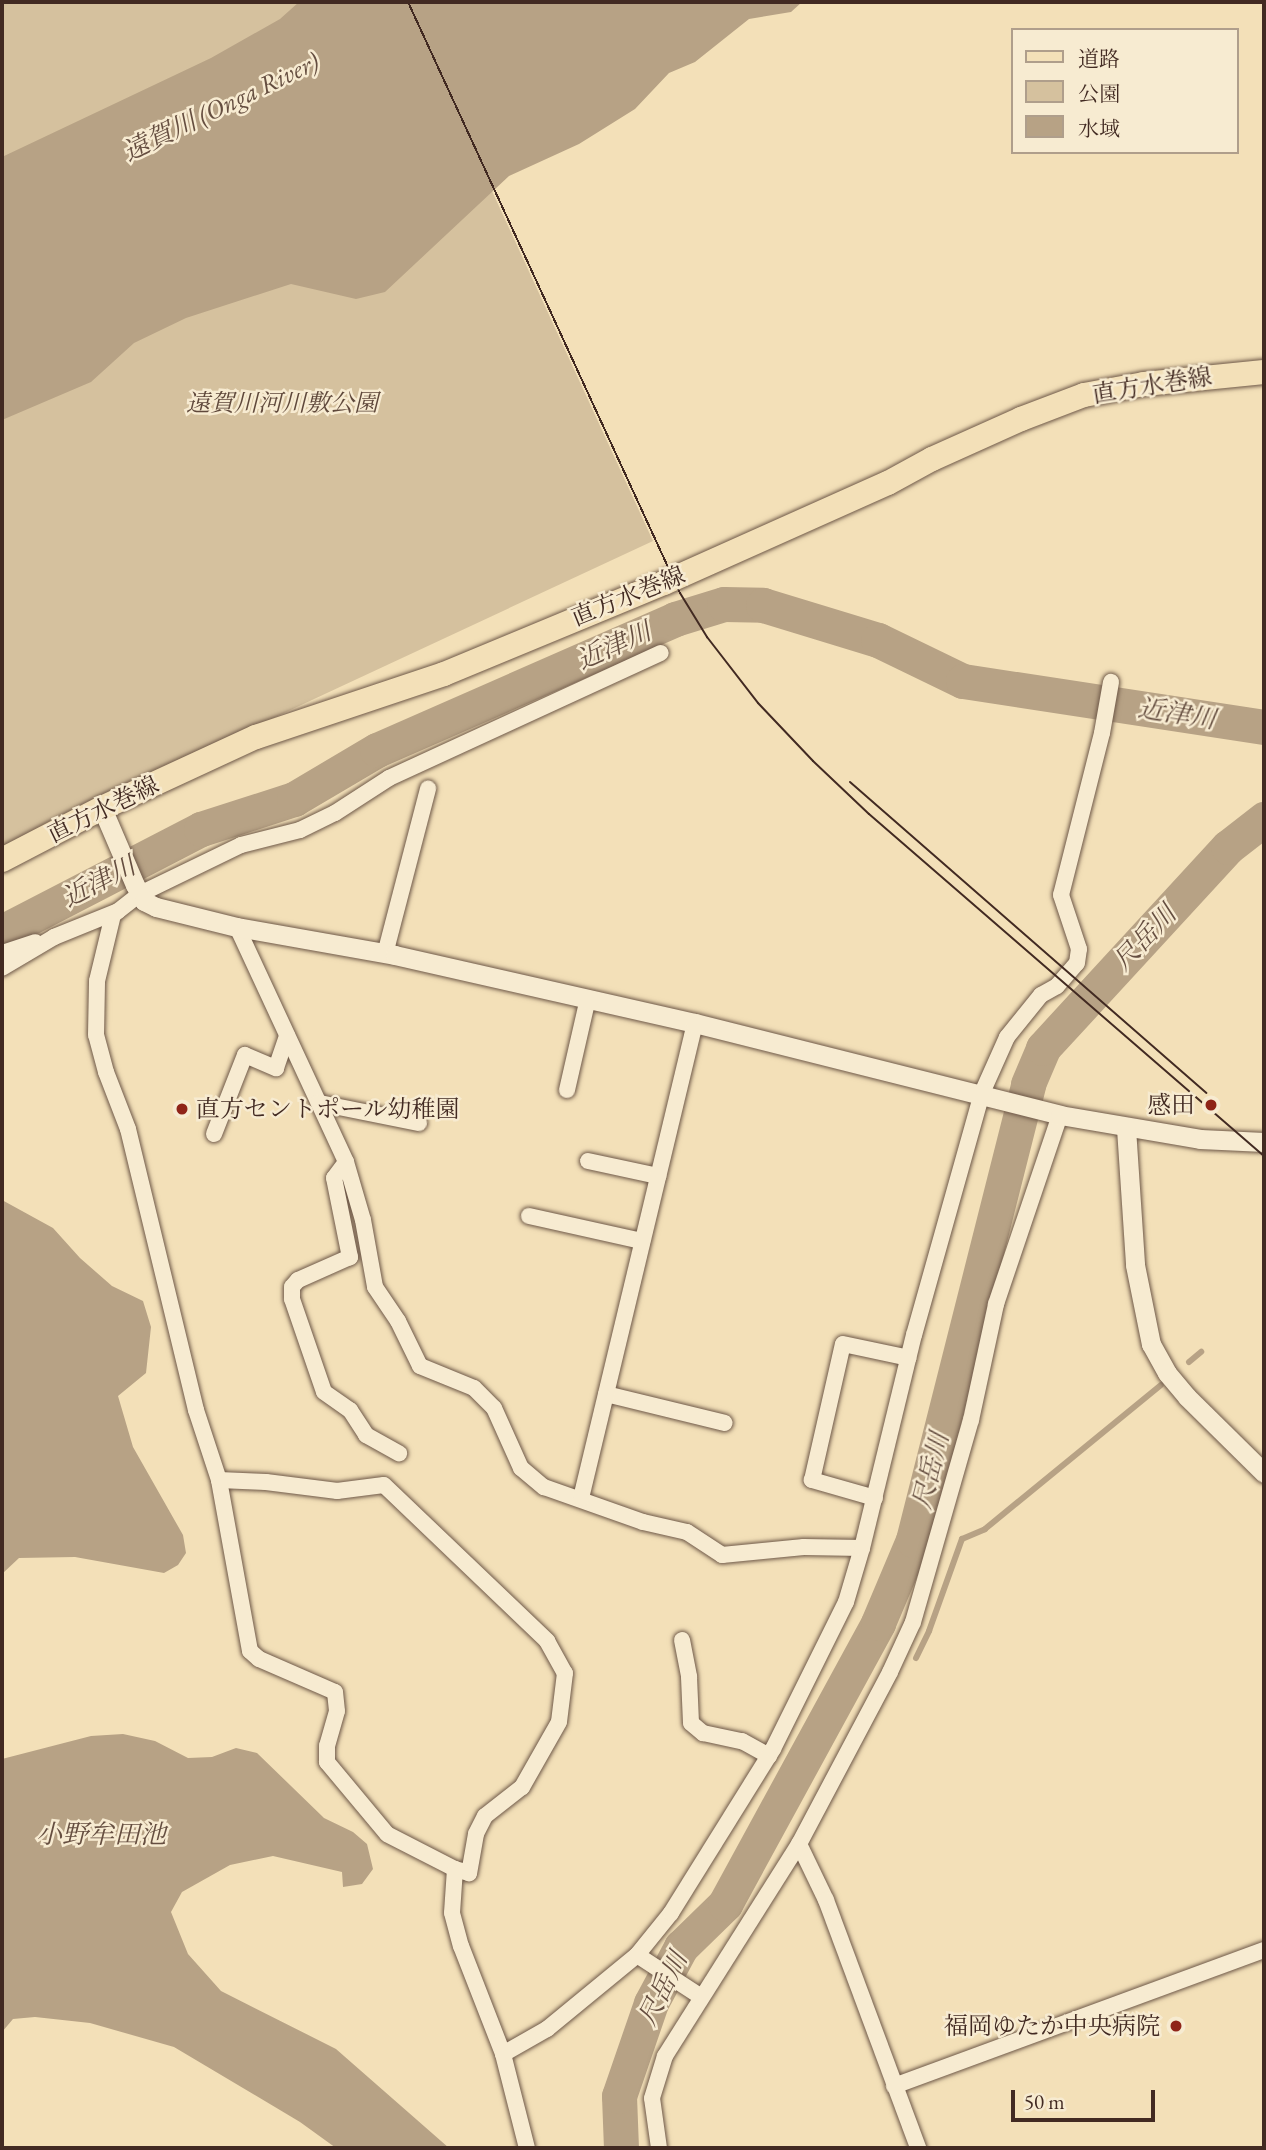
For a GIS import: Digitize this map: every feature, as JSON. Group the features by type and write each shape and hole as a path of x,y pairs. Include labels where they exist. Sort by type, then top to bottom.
{"main road":[{"name":"直方水巻線","path":"2,860 102,808 256,737 444,674 664,583 888,483 932,458 1080,397 1144,384 1264,372"}],"street":[{"path":"219,1480 337,1490 384,1485 547,1640 565,1673 559,1722 522,1787 485,1816 476,1834 469,1873 387,1834 337,1778 327,1762 327,1746 337,1711 335,1692 259,1659 250,1651 219,1480 196,1410 128,1129 106,1072 96,1035 97,981 106,933 118,911 138,890 241,845 300,830 335,813 389,778 661,653"},
{"path":"503,2054 547,2029 642,1958 769,1756 846,1602 909,1358 982,1093 1007,1037 1041,995 1057,986 1077,963 1079,948 1060,895 1105,719 1111,682"},
{"path":"386,954 428,789"},
{"path":"102,808 138,890 144,901 156,907 237,927 386,954 588,998 982,1093 1060,1115 1200,1139 1264,1142"},
{"path":"2,953 54,937 118,911"},
{"path":"237,927 346,1162 363,1220 375,1287 398,1321 420,1366 474,1388 494,1408 521,1468 544,1488 581,1498 643,1522 687,1532 722,1555 804,1547 862,1548"},
{"path":"2,968 54,937"},
{"path":"567,1090 588,998"},
{"path":"581,1498 695,1023"},
{"path":"214,1135 245,1055 276,1068 287,1036"},
{"path":"319,1103 419,1123"},
{"path":"659,2148 652,2098 665,2056 697,1994 799,1843 890,1672 913,1622 971,1420 996,1304 1060,1115"},
{"path":"1126,1128 1135,1265 1151,1344 1167,1373 1187,1397 1264,1473"},
{"path":"588,1161 658,1176"},
{"path":"346,1162 334,1178 350,1257 298,1280 292,1287 292,1299 324,1392 350,1410 366,1435 399,1453"},
{"path":"529,1216 642,1241"},
{"path":"875,1498 812,1480 843,1344 909,1358"},
{"path":"606,1394 725,1423"},
{"path":"682,1640 689,1676 691,1723 703,1733 742,1741 769,1756"},
{"path":"799,1843 826,1900 918,2148"},
{"path":"456,1869 452,1913 461,1946 503,2054 527,2148"},
{"path":"894,2086 1264,1950"},
{"path":"642,1958 697,1994"}],"green space":[{"name":"遠賀川河川敷公園","path":"2,2 405,2 653,541 95,801 2,850"}],"water":[{"name":"遠賀川 (Onga River)","path":"299,2 802,2 791,12 749,19 695,62 669,73 635,109 579,144 509,176 385,292 356,299 291,284 186,318 134,343 91,382 2,420 2,157 211,58 280,19"},
{"path":"2,1200 53,1228 80,1258 112,1286 143,1301 151,1327 146,1373 118,1396 133,1447 183,1535 186,1553 178,1565 164,1573 75,1557 19,1558 2,1574"},
{"name":"小野牟田池","path":"123,1734 155,1741 188,1758 212,1757 236,1748 257,1753 324,1818 353,1832 367,1844 373,1869 362,1884 343,1887 342,1872 273,1856 230,1865 182,1892 171,1912 188,1954 221,1991 336,2049 449,2148 336,2148 300,2122 174,2047 90,2023 35,2017 13,2019 2,2032 2,1759 91,1736"}],"waterway":[{"name":"近津川","path":"2,932 201,829 294,799 377,750 675,619 724,604 763,605 878,640 963,681 1264,727"},
{"name":"尺岳川","path":"621,2148 619,2096 651,2003 681,1947 725,1904 878,1623 913,1540 1028,1084 1043,1048 1228,847 1264,819"},
{"path":"1189,1362 1201,1352"},
{"path":"916,1658 929,1631 962,1539 985,1529 1161,1385"}],"tram line":[{"path":"408,2 680,593 707,637 758,703 813,761 869,814 1264,1156"},
{"path":"850,782 1206,1093"}],"place":[{"name":"感田","path":"1211,1105"},
{"name":"直方セントポール幼稚園","path":"182,1109"},
{"name":"福岡ゆたか中央病院","path":"1176,2026"}]}
